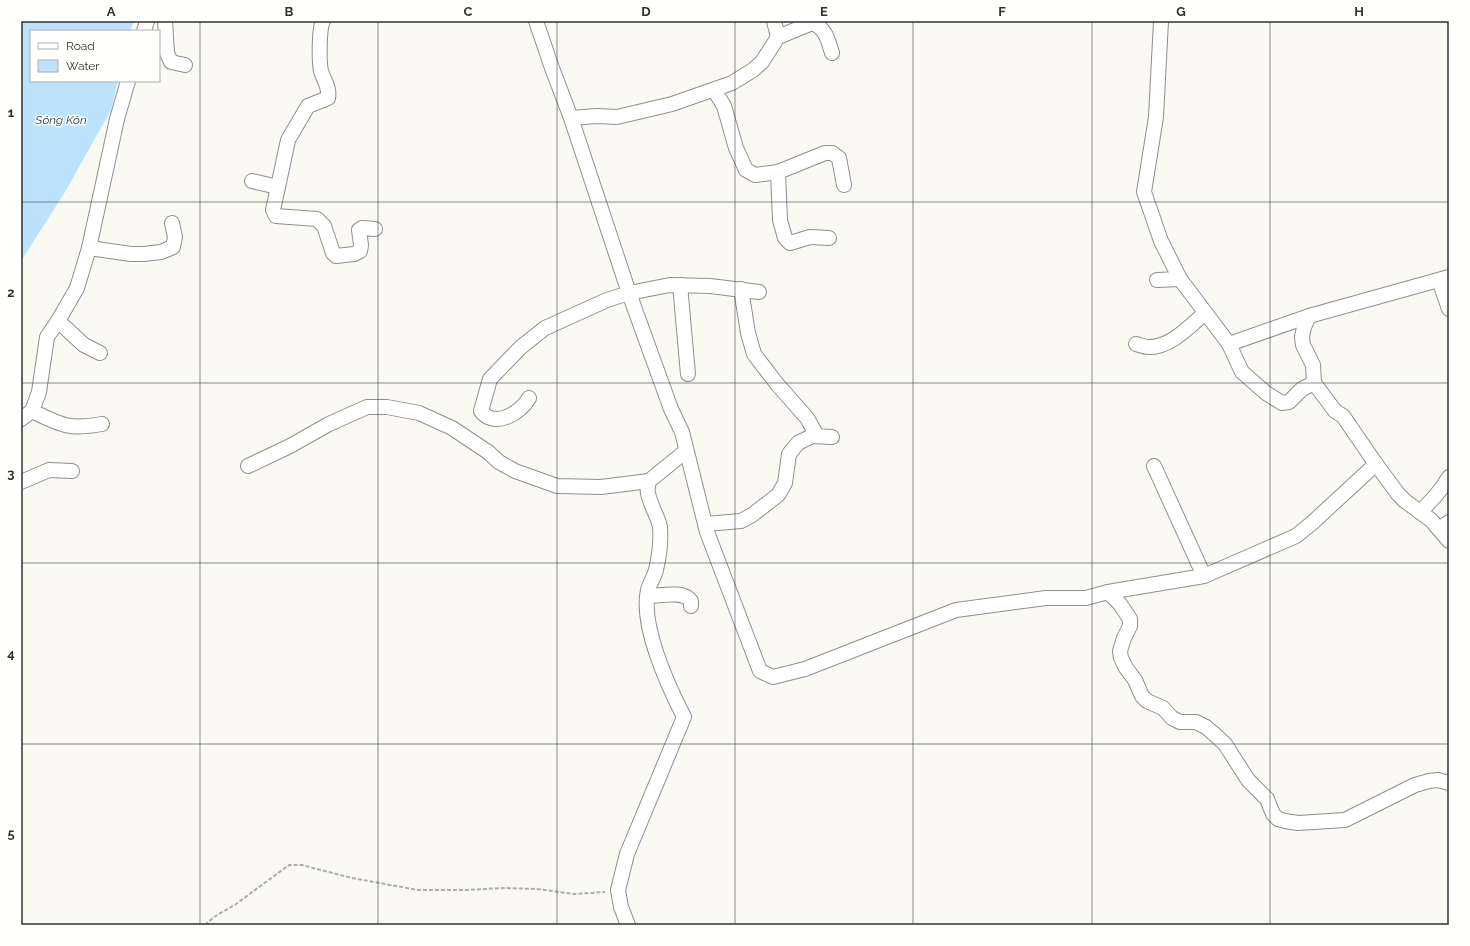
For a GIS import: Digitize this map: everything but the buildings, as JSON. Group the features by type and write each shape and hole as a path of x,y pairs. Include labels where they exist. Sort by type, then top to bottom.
{"street":[{"path":"165,21 167,53 171,62 185,65"},
{"path":"323,21 321,24 320,42 321,71 327,82 329,92 328,98 308,106 288,140 273,210 276,216 317,219 324,226 333,253 336,256 354,254 360,251 361,245 359,230 362,228 375,229"},
{"path":"536,21 552,68 572,118 629,293 671,409 682,432 705,524 760,671 773,677 805,669 956,610 1046,598 1086,598 1108,592 1204,576 1296,536 1376,464"},
{"path":"774,21 778,37"},
{"path":"1161,21 1156,117 1144,192 1161,241 1180,279 1229,344 1242,372 1266,393 1282,403 1289,402 1302,389 1314,383"},
{"path":"572,118 597,116 617,117 672,104 732,83 753,70 762,62 778,37 812,23 820,26 828,39 832,53"},
{"path":"102,424 83,427 58,424 26,415 40,392 47,337 77,288 89,248 128,82"},
{"path":"714,90 724,106 736,148 746,170 755,176 778,172 813,157 825,153 832,153 840,158 844,185"},
{"path":"778,172 780,220 785,238 790,243 810,237 829,238"},
{"path":"252,181 278,187"},
{"path":"89,248 131,254 161,252 173,247 175,237 172,223"},
{"path":"1229,344 1309,316 1444,278 1449,309"},
{"path":"1157,280 1180,279"},
{"path":"529,398 525,404 507,418 490,418 485,416 481,411 490,379 521,346 546,328 607,300 629,293 670,285 710,286 759,292"},
{"path":"680,285 688,374"},
{"path":"741,289 748,333 754,354 777,384 807,418 816,436"},
{"path":"1136,344 1149,347 1167,343 1176,338 1205,313"},
{"path":"1309,316 1304,327 1302,341 1313,365 1314,383 1335,411 1344,416 1398,494 1420,512 1444,526 1449,541"},
{"path":"58,321 84,345 100,353"},
{"path":"248,466 290,446 329,424 367,407 387,407 419,413 452,428 488,452 499,462 510,468 557,486 601,487 649,481 686,451"},
{"path":"705,524 741,521 778,495 785,483 789,454 798,443 812,436 832,437"},
{"path":"1154,466 1204,576"},
{"path":"21,482 49,470 72,471"},
{"path":"1420,512 1436,495 1449,477"},
{"path":"628,925 621,907 618,890 627,854 684,717 675,699 650,632 647,614 648,591 656,570 660,543 660,527 648,492 649,481"},
{"path":"1108,592 1120,604 1130,618 1130,626 1120,651 1121,658 1135,680 1142,696 1147,701 1163,708 1172,718 1180,722 1196,722 1206,727 1213,733 1225,744 1248,780 1267,799 1273,814 1278,819 1298,823 1345,820 1415,785 1429,780 1449,782"},
{"path":"648,596 681,595 688,597 692,601 691,606"}],"path":[{"path":"205,925 214,917 236,904 289,865 302,865 352,878 418,890 504,888 537,889 574,894 618,890"}],"water":[{"name":"Sông Kôn","path":"21,21 134,21 130,30 30,30 30,82 118,82 111,110 65,192 21,261"}]}
